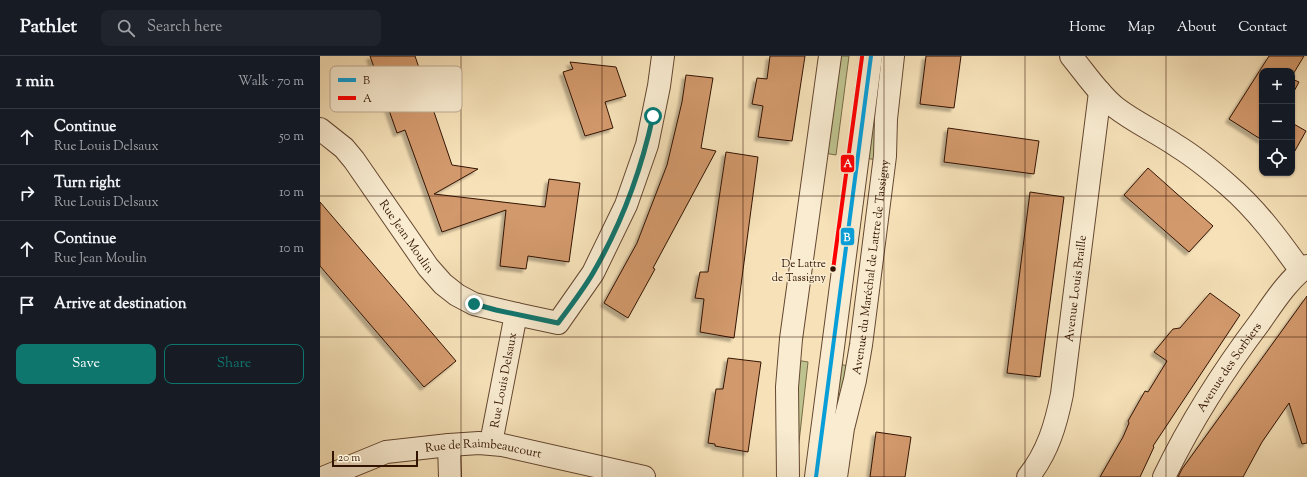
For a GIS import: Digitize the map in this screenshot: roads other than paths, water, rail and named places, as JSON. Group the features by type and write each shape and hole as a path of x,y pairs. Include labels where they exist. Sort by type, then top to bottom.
{"street":[{"path":"516,314 558,323 593,273 626,206 644,152 653,116 663,56"},
{"path":"788,477 787,387 790,354 830,56"},
{"path":"804,477 816,357 856,56"},
{"path":"816,477 871,56"},
{"name":"Avenue du Maréchal de Lattre de Tassigny","path":"836,477 842,428 855,380 861,345 885,156 887,110 893,56"},
{"path":"1071,56 1100,92 1114,106 1178,146 1244,200 1304,268"},
{"name":"Avenue Louis Braille","path":"1028,477 1045,452 1052,434 1062,394 1100,92"},
{"name":"Rue Jean Moulin","path":"320,129 344,148 354,160 428,267 443,284 456,295 474,304 516,314"},
{"name":"Avenue des Sorbiers","path":"1164,477 1186,434 1218,380 1273,303 1304,268"},
{"name":"Rue Louis Delsaux","path":"491,443 516,314"},
{"name":"Rue de Raimbeaucourt","path":"325,477 386,452 449,444 491,443 644,477"},
{"path":"449,444 450,477"}],"place":[{"name":"De Lattre de Tassigny","path":"833,269"}]}
